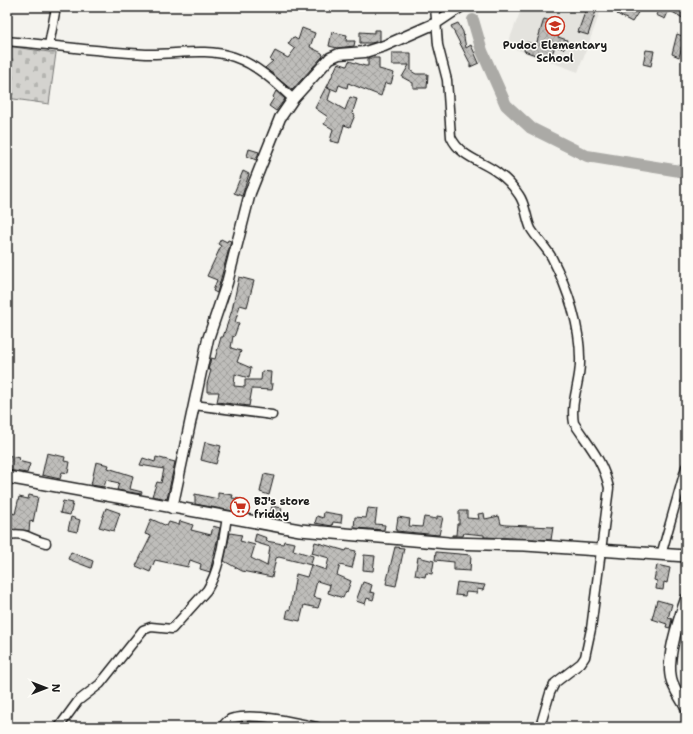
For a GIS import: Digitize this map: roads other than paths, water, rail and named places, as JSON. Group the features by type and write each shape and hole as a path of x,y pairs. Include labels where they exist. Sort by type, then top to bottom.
{"main road":[{"path":"7,477 300,530 376,538 686,556"}],"street":[{"path":"49,45 56,7"},
{"path":"436,7 439,55 447,80 449,131 454,144 462,152 498,172 509,182 524,201 532,230 546,248 559,274 574,314 580,364 574,406 574,423 601,461 610,488 610,498 600,550 591,628 585,657 581,663 555,683 550,693 540,727"},
{"path":"172,508 208,340 227,283 250,193 278,124 293,98 330,58 339,54 377,48 436,23 460,7"},
{"path":"7,41 147,54 177,52 216,53 233,56 251,65 293,98"},
{"path":"194,405 272,415"},
{"path":"661,555 686,467"},
{"path":"59,727 78,701 100,684 143,630 151,627 172,629 207,590 222,548 227,518"},
{"path":"7,535 27,535 38,541 46,543"},
{"path":"686,599 678,623 670,670 674,686 686,708"},
{"path":"222,727 228,720 245,717 277,719 317,727"}],"waterway":[{"path":"473,20 482,51 506,105 531,128 587,156 686,172"}],"place":[{"name":"Pudoc Elementary School","path":"555,26"},
{"name":"BJ's store friday","path":"240,507"}]}
